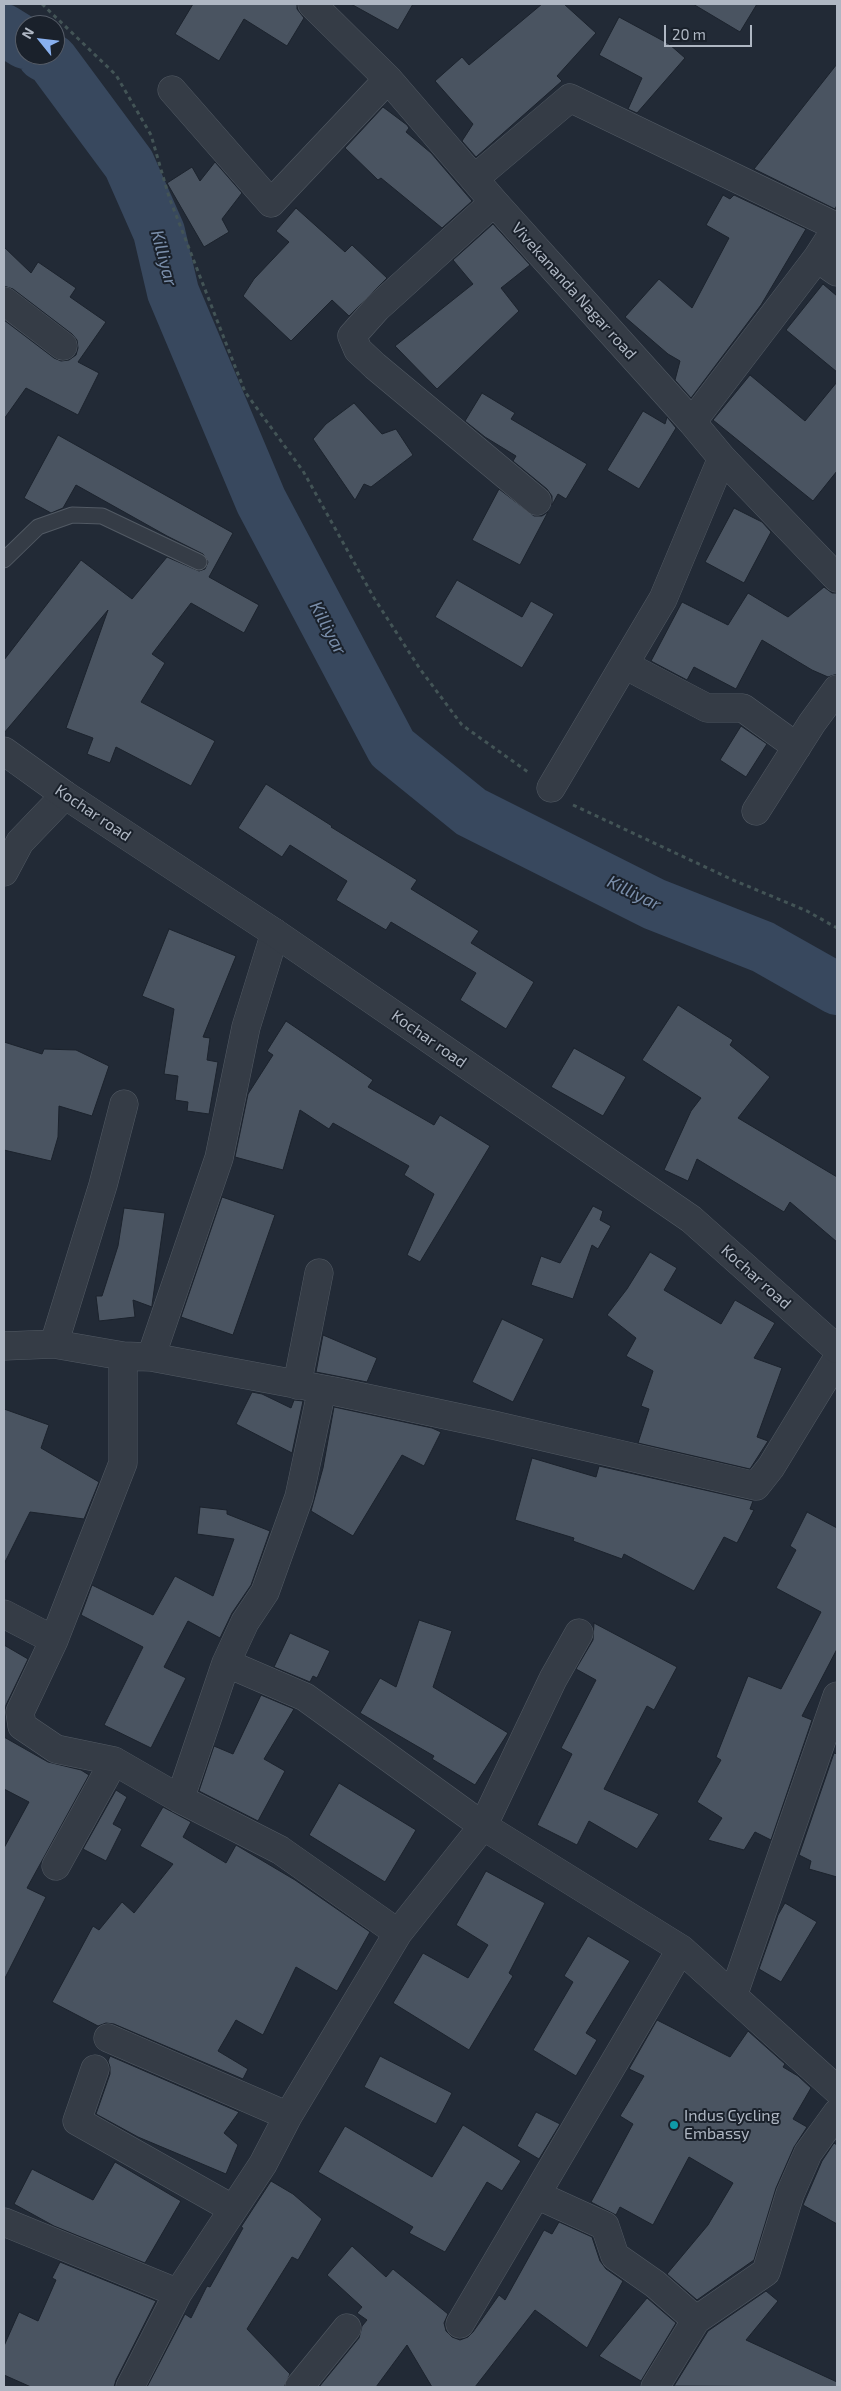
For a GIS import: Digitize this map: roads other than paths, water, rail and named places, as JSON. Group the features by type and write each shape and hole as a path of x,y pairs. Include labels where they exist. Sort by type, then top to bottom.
{"street":[{"name":"Vivekananda Nagar road","path":"312,4 388,79 494,202 692,422 722,458 837,578"},
{"path":"172,90 271,203 388,79"},
{"path":"474,179 570,98 837,227 827,265 692,422"},
{"path":"494,202 377,308 352,336 358,350 375,366 537,501"},
{"path":"4,301 63,346"},
{"path":"550,788 663,599 722,458"},
{"path":"625,665 707,708 743,708 796,747"},
{"path":"756,811 796,747 837,689"},
{"name":"Kochar road","path":"4,751 66,795 275,933 691,1219 837,1350"},
{"path":"4,872 20,842 66,795"},
{"path":"151,1356 219,1158 246,1027 275,933"},
{"path":"54,1344 103,1185 124,1104"},
{"path":"180,1799 226,1663 245,1622 266,1592 299,1497 319,1273"},
{"path":"4,1346 54,1344 122,1356 151,1356 502,1427 756,1486 771,1467 837,1359"},
{"path":"122,1356 123,1463 54,1640 20,1712 22,1726 56,1749 114,1761 180,1799 280,1850 398,1933"},
{"path":"4,1614 54,1640"},
{"path":"130,2387 178,2293 263,2164 288,2116 398,1933 483,1826 553,1679 579,1633"},
{"path":"226,1663 306,1697 483,1826 681,1949 837,2090"},
{"path":"733,1996 837,1696"},
{"path":"56,1866 114,1761"},
{"path":"460,2324 681,1949"},
{"path":"108,2038 288,2116"},
{"path":"94,2069 77,2121 233,2209"},
{"path":"656,2387 696,2320 766,2272 790,2194 808,2153 837,2113"},
{"path":"537,2195 606,2226 615,2256 655,2284 696,2320"},
{"path":"4,2222 178,2293"},
{"path":"299,2387 347,2328"}],"lane":[{"path":"4,560 38,527 72,515 102,516 199,562"}],"waterway":[{"name":"Killiyar","path":"4,30 15,37"},
{"name":"Killiyar","path":"56,65 129,164 159,232 173,292 261,501 392,748 471,812 654,904 763,947 837,989"}],"place":[{"name":"Indus Cycling Embassy","path":"674,2125"}]}
